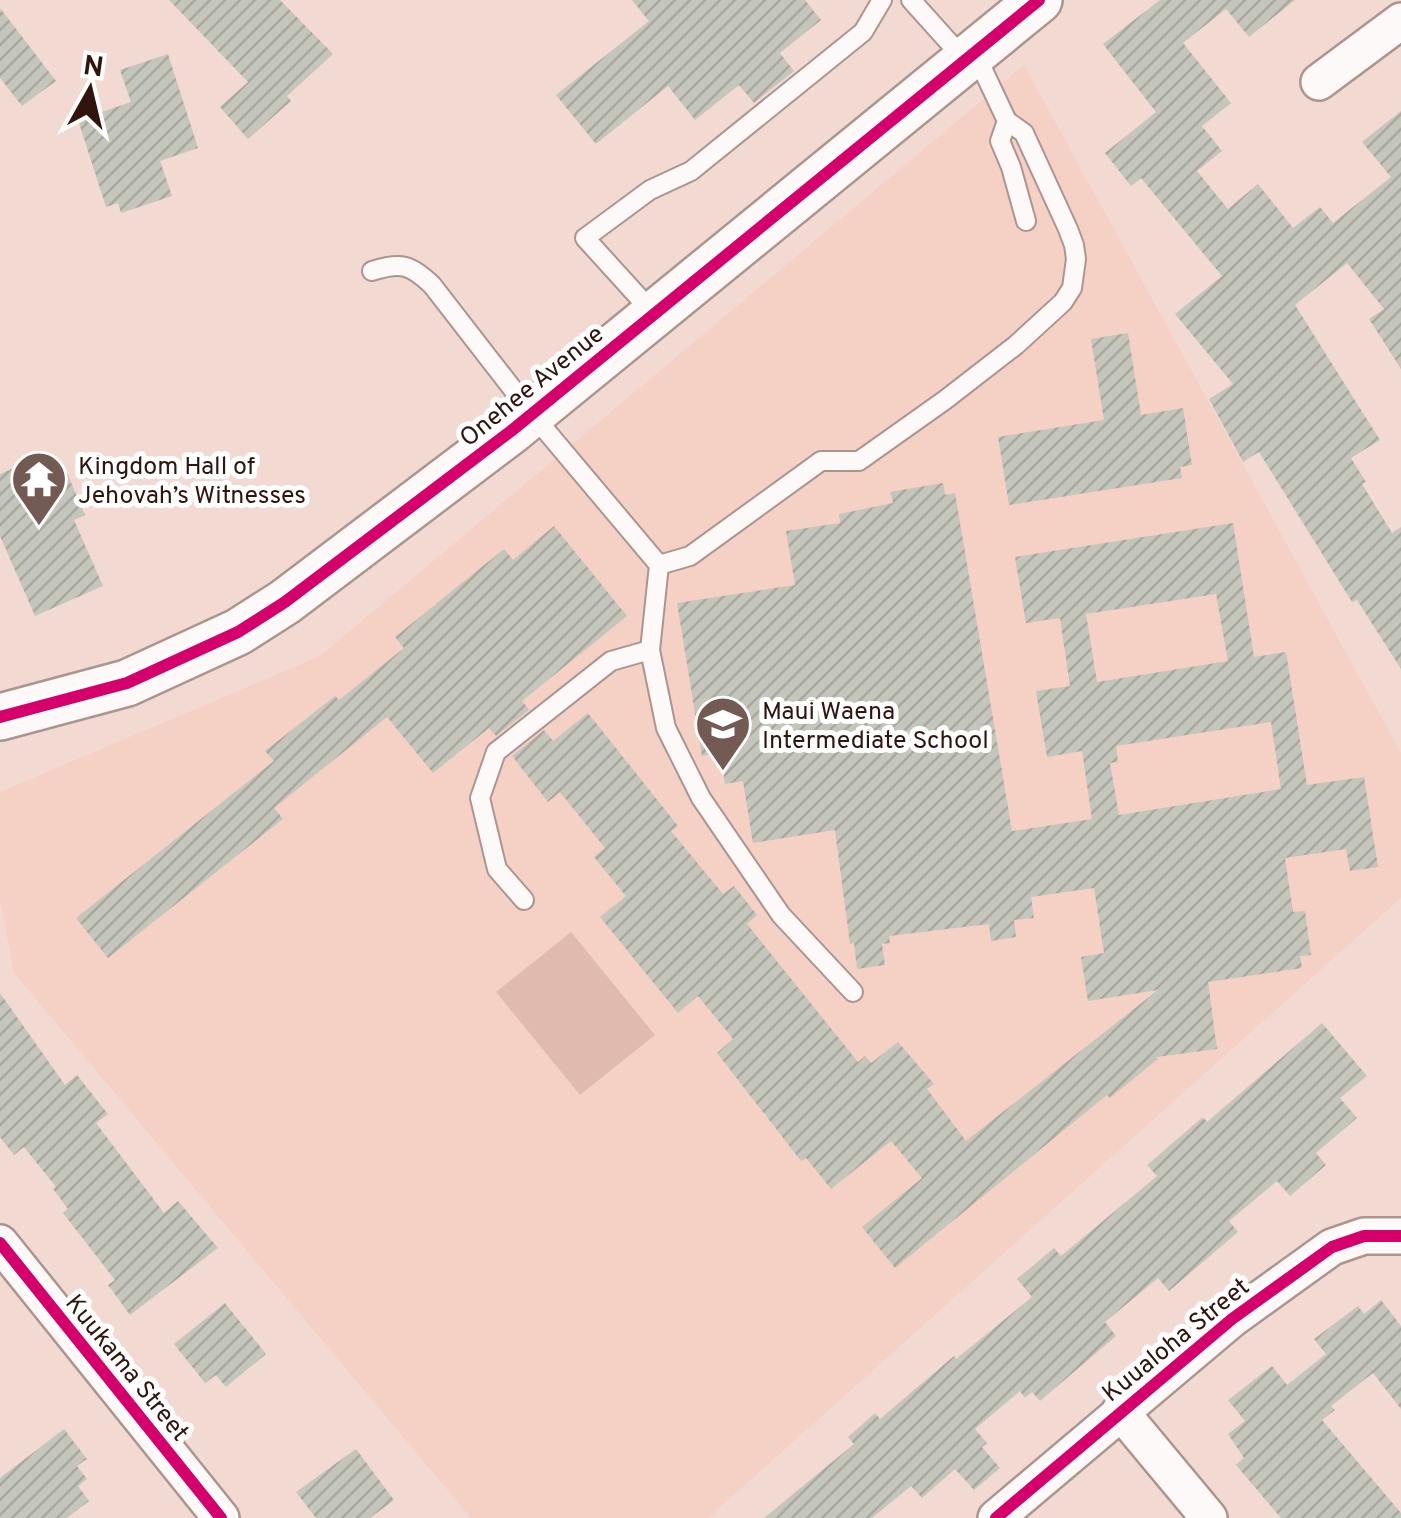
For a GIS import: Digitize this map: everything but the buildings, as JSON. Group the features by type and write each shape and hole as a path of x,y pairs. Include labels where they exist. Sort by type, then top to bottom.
{"street":[{"name":"Onehee Avenue","path":"0,717 127,683 238,632 300,590 532,414 1039,0"},
{"path":"1319,82 1401,21"},
{"name":"Kuualoha Street","path":"996,1518 1232,1319 1332,1247 1364,1236 1401,1236"},
{"name":"Kuukama Street","path":"0,1243 221,1518"},
{"path":"1120,1412 1209,1518"}],"lane":[{"path":"654,314 585,238 650,190 691,171 863,32 882,0"},
{"path":"659,564 690,556 821,461 858,461 1016,345 1064,302 1072,288 1074,244 1024,133 1007,121 970,57 911,0"},
{"path":"1007,121 1000,141 1026,220"},
{"path":"372,270 394,264 416,270 432,286 532,414 659,564 650,650 666,728 701,798 780,916 853,992"},
{"path":"524,900 497,868 480,798 496,752 611,661 650,650"}],"shaded area":[{"name":"Maui Waena Intermediate School","path":"1024,65 1401,753 1401,898 708,1518 471,1518 14,973 0,900 0,792 320,656"},
{"path":"571,932 655,1035 580,1095 496,992"}],"cycle path":[{"path":"0,717 127,683 238,632 285,602 511,431 1039,0"},
{"path":"996,1518 1232,1319 1332,1247 1364,1236 1401,1236"},
{"path":"0,1243 221,1518"}],"place":[{"name":"Kingdom Hall of Jehovah’s Witnesses","path":"39,528"},
{"name":"Maui Waena Intermediate School","path":"723,773"}]}
